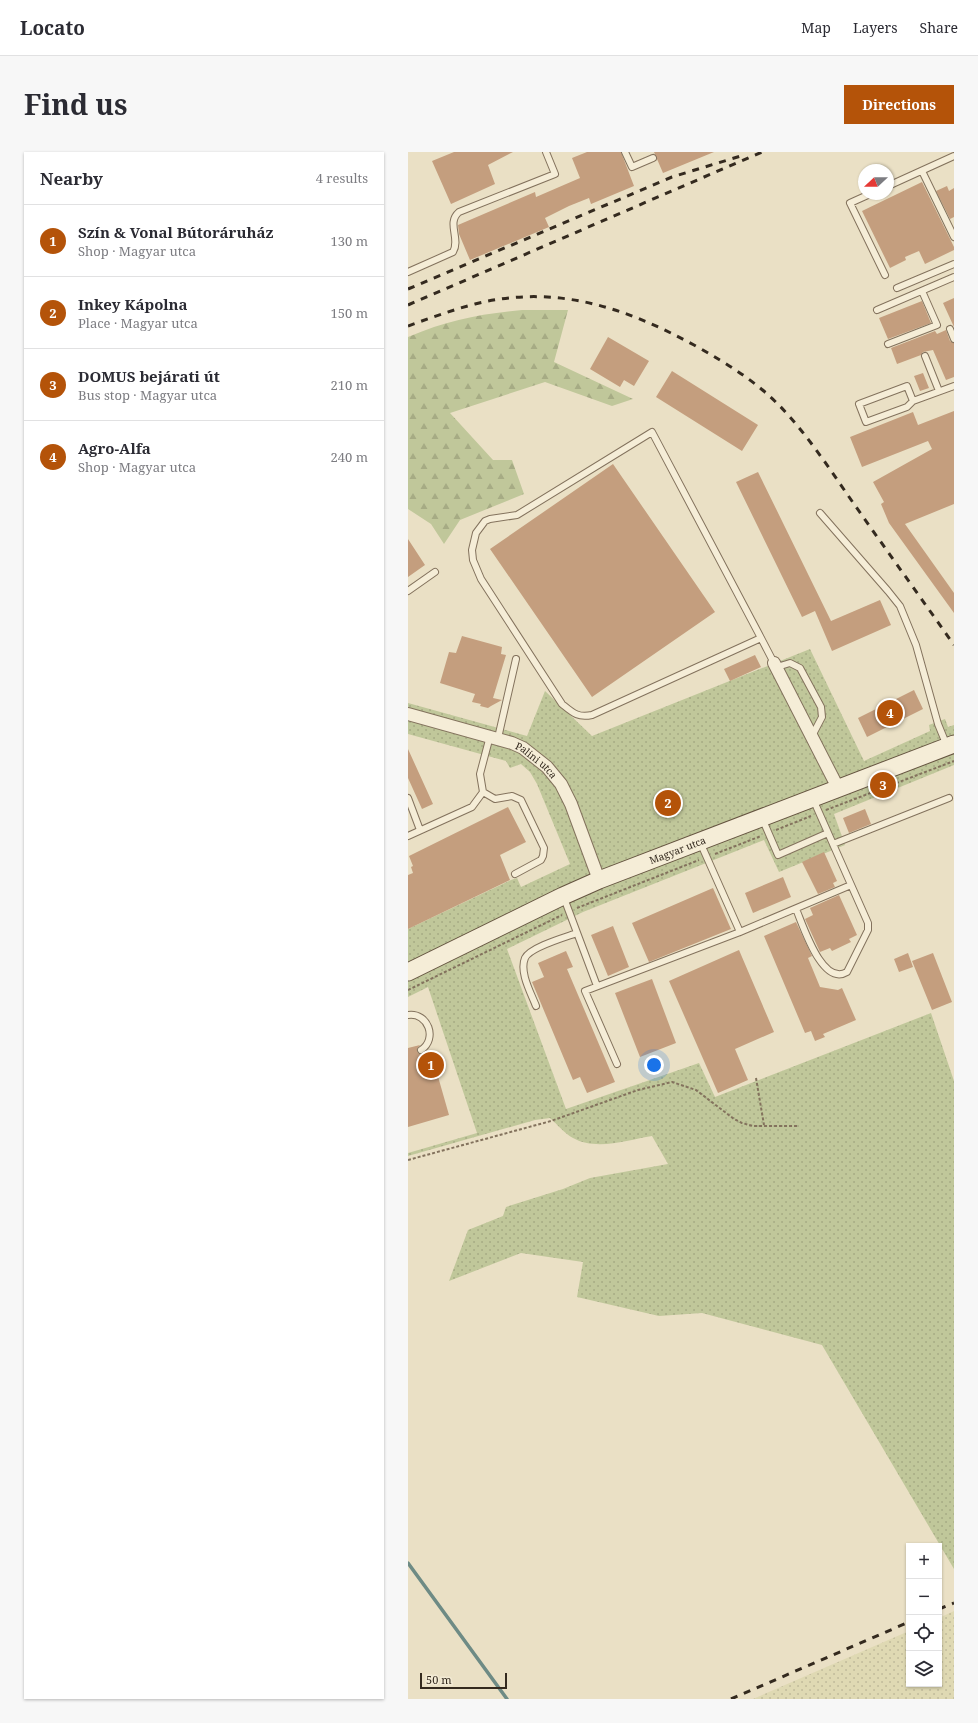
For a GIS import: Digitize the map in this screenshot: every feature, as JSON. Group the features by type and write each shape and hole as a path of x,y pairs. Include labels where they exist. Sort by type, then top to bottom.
{"main road":[{"name":"Magyar utca","path":"408,972 566,904 599,880 812,797 952,750"}],"street":[{"path":"775,665 838,788"},
{"name":"Palini utca","path":"408,714 494,737 523,748 554,773 571,804 599,880"}],"lane":[{"path":"408,272 453,252 456,242 454,219 459,212 555,174 546,152"},
{"path":"625,152 632,167 653,158"},
{"path":"894,183 954,156"},
{"path":"922,171 954,237"},
{"path":"858,199 850,203 885,275"},
{"path":"897,288 954,264"},
{"path":"877,310 954,277"},
{"path":"888,344 937,325 922,291"},
{"path":"950,328 954,339"},
{"path":"925,356 939,392"},
{"path":"913,401 907,386 860,404 866,422 907,407 913,401 954,386"},
{"path":"761,638 592,715 584,717 577,716 562,704 481,579 473,560 472,550 476,533 485,522 490,519 517,514 652,432 761,638 775,665 797,665 821,707 822,716 812,736"},
{"path":"820,513 900,606 914,639 938,724 952,750"},
{"path":"408,591 435,572"},
{"path":"408,836 472,806 483,792 480,774 494,737 516,659"},
{"path":"483,792 495,799 512,796 521,800 542,842 544,852 541,860 515,874"},
{"path":"796,909 822,965 834,974 843,974 850,968 868,930 868,922 812,797"},
{"path":"408,798 420,830"},
{"path":"833,844 949,798"},
{"path":"761,817 778,855 828,833"},
{"path":"700,841 740,932"},
{"path":"617,1064 585,991 740,932 851,885"},
{"path":"566,904 597,986"},
{"path":"536,1006 526,978 524,960 526,956 536,949 577,933"},
{"path":"408,1015 420,1016 426,1022 428,1027 429,1040 427,1045 421,1050"}],"path":[{"path":"408,990 566,904 707,857 819,813 952,750"},
{"path":"756,1078 764,1125"},
{"path":"408,1160 551,1121 638,1090 672,1082 696,1090 734,1120 753,1126 798,1126"}],"shaded area":[{"path":"954,1611 954,1699 753,1699 906,1632 906,1687 942,1687 942,1617"}],"green space":[{"path":"522,310 568,310 554,362 633,399 612,406 545,382 450,413 493,460 512,460 524,494 460,520 444,544 431,524 408,509 408,337 450,322"},
{"path":"810,649 864,761 930,731 929,725 945,719 948,727 954,725 954,765 834,814 845,845 779,872 764,840 583,912 507,949 566,1109 699,1063 715,1097 931,1013 954,1081 954,1569 942,1549 942,1543 939,1543 822,1345 702,1313 659,1316 577,1297 583,1262 521,1253 449,1281 468,1230 503,1216 506,1207 563,1189 590,1178 668,1164 652,1136 623,1142 592,1144 573,1138 550,1118 535,1120 408,1156 408,1153 477,1133 428,987 408,997 408,929 511,880 517,878 521,887 570,864 537,784 530,772 521,764 510,768 506,761 408,734 408,703 527,736 545,691 592,736"}],"building":[{"path":"454,152 513,152 488,165 495,184 451,204 432,161"},
{"path":"587,152 621,152 634,186 591,204 589,198 569,206 545,218 549,227 470,260 459,234 458,225 535,192 536,197 580,178 572,158"},
{"path":"654,152 714,152 663,173"},
{"path":"922,182 954,247 954,250 925,264 919,251 905,257 906,260 890,268 862,211 885,200 894,200 894,196"},
{"path":"947,186 949,191 954,188 954,217 950,219 936,191"},
{"path":"954,298 954,327 943,303"},
{"path":"922,301 931,323 888,339 879,318"},
{"path":"946,330 950,341 954,343 954,377 946,380 933,350 923,352 921,355 897,364 891,348 935,331 937,334"},
{"path":"608,337 649,361 634,386 624,380 620,387 590,369"},
{"path":"672,371 758,425 742,451 656,397"},
{"path":"923,373 929,388 920,391 914,376"},
{"path":"954,411 954,504 905,524 954,593 954,613 889,523 881,504 884,502 873,482 932,449 928,441 862,467 850,437 913,412 918,425"},
{"path":"613,464 715,612 592,697 490,549"},
{"path":"758,472 831,621 880,600 891,625 832,651 815,611 802,617 736,482"},
{"path":"408,539 425,565 408,577"},
{"path":"462,636 502,647 501,654 506,655 493,698 502,700 488,708 480,706 481,704 472,702 475,694 440,683 449,652 456,653"},
{"path":"755,655 761,667 730,681 724,669"},
{"path":"914,690 923,709 867,737 858,718"},
{"path":"408,749 433,804 422,809 408,778"},
{"path":"668,792 670,795 674,795 678,801 676,805 678,808 667,814 666,812 661,812 657,805 660,800 658,798"},
{"path":"508,807 526,842 500,855 510,880 408,929 408,875 413,873 411,867 413,866 409,856"},
{"path":"865,809 871,824 849,833 843,818"},
{"path":"824,852 837,881 833,883 835,887 818,894 802,862"},
{"path":"783,877 791,897 753,913 745,893"},
{"path":"713,888 731,929 649,962 632,923"},
{"path":"839,895 857,935 849,939 851,942 832,951 830,948 820,952 805,919 813,915 810,908"},
{"path":"796,922 812,956 808,958 820,987 838,990 842,988 856,1020 823,1034 825,1037 815,1041 811,1031 805,1033 764,936"},
{"path":"613,926 629,967 608,976 591,935"},
{"path":"739,950 774,1032 735,1049 748,1080 718,1093 669,981"},
{"path":"566,951 573,967 567,969 615,1082 587,1093 580,1077 573,1080 532,982 544,977 538,963"},
{"path":"908,953 913,967 899,972 894,959"},
{"path":"933,953 952,1002 932,1010 912,961"},
{"path":"652,979 676,1043 640,1057 615,993"},
{"path":"420,1045 417,1049 418,1053 422,1054 431,1052 449,1115 408,1127 408,1048"}],"waterway":[{"path":"408,1563 507,1699"}],"railway":[{"path":"408,305 762,152"},
{"path":"408,289 672,177 744,155"},
{"path":"408,326 466,306 505,298 561,298 615,310 642,320 708,353 745,376 768,394 798,426 823,459 954,645"},
{"path":"942,1608 954,1603"},
{"path":"731,1699 906,1623"}],"place":[{"name":"Agro-Alfa","path":"890,713"},
{"name":"DOMUS bejárati út","path":"883,785"},
{"name":"Inkey Kápolna","path":"668,803"},
{"name":"Szín & Vonal Bútoráruház","path":"431,1065"}]}
